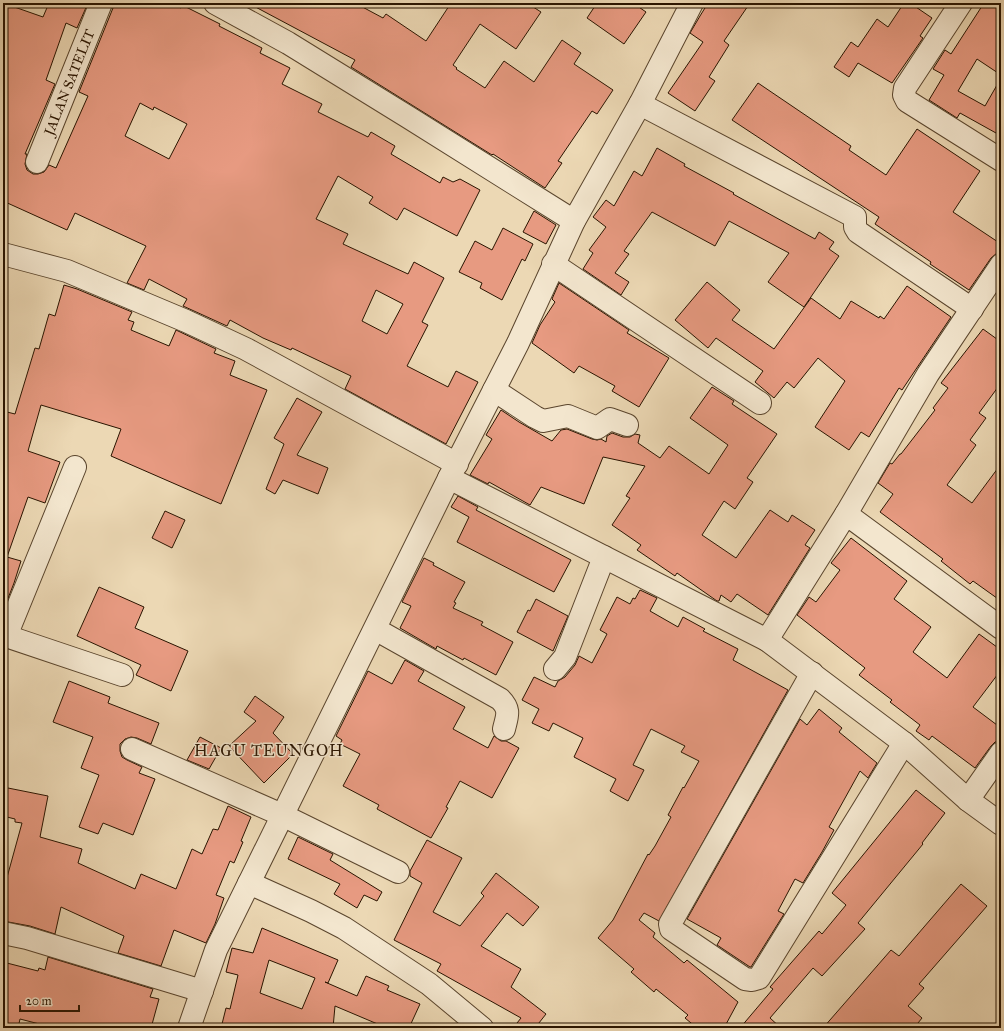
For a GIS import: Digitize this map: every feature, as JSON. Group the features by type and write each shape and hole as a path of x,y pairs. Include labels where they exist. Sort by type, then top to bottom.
{"street":[{"name":"JALAN SATELIT","path":"37,162 101,3"},
{"path":"189,1028 216,950 282,815 518,343 574,221 640,104 692,3"},
{"path":"961,3 905,88 904,95 907,101 1001,160"},
{"path":"219,4 288,43 408,116 574,221"},
{"path":"640,104 855,217 855,227 858,232 972,309"},
{"path":"3,254 67,271 246,348 453,471 604,557 767,640 904,743 968,800 1001,824"},
{"path":"553,264 760,403"},
{"path":"767,640 846,514 928,374 1001,265"},
{"path":"494,390 535,418 543,421 568,416 597,428 610,419 627,425"},
{"path":"75,467 4,636 122,675"},
{"path":"846,514 1001,628"},
{"path":"555,669 565,657 604,557"},
{"path":"375,629 500,699 506,704 508,711 504,729"},
{"path":"812,674 670,924 671,929 745,979 752,980 759,978 904,743"},
{"path":"132,749 282,815 398,872"},
{"path":"968,800 1001,753"},
{"path":"249,883 311,911 344,928 429,984 482,1028"},
{"path":"3,933 27,938 202,991"}],"building":[{"path":"3,3 43,17 49,3 88,3 77,28 66,23 46,80 55,84 25,154 27,154 25,164 27,170 33,174 44,172 49,165 56,168 88,96 79,92 113,8 113,3 170,3 181,8 182,5 220,24 219,26 262,48 260,53 290,68 282,84 322,104 318,112 368,137 371,132 395,146 391,154 440,183 443,177 453,182 460,179 480,190 457,236 404,208 397,220 369,203 373,197 338,176 316,219 348,234 343,244 408,274 414,262 444,278 422,322 428,325 407,366 448,387 456,371 478,382 446,444 345,389 351,376 292,348 291,350 263,338 230,320 227,326 183,306 187,299 149,279 144,290 127,283 146,246 75,213 67,230 3,201","holes":["140,103 153,110 154,107 187,124 169,159 125,136","376,290 403,304 387,334 362,321"]},
{"path":"248,3 355,3 383,18 386,14 426,41 451,3 527,3 541,12 516,49 480,24 453,65 457,68 456,69 485,88 504,61 534,82 562,40 581,53 574,64 613,90 597,114 592,111 558,161 562,163 545,188 493,154 492,155 351,67 355,60"},
{"path":"597,3 633,3 646,12 624,44 587,18"},
{"path":"708,3 750,3 724,41 729,45 709,77 715,81 695,111 668,93 703,42 690,33"},
{"path":"904,3 910,3 932,18 920,36 923,38 892,83 858,63 849,77 834,67 851,42 858,47 877,19 888,27"},
{"path":"984,3 1001,3 1001,75 977,59 958,91 985,106 1001,78 1001,125 996,133 960,113 957,118 929,100 944,75 933,69 945,50 951,54"},
{"path":"758,83 851,146 849,150 886,175 917,129 980,171 953,212 1001,244 1001,248 991,258 969,290 875,224 879,217 732,120"},
{"path":"657,148 685,164 684,166 815,239 819,232 834,242 829,249 839,256 804,307 768,282 789,253 729,221 715,246 652,212 624,251 629,254 615,273 629,282 621,295 583,269 593,253 589,250 606,227 593,217 606,200 614,206 634,171 642,176"},
{"path":"534,211 556,225 546,244 523,232"},
{"path":"503,228 533,244 525,261 522,259 502,300 480,288 482,283 459,272 475,241 492,250"},
{"path":"707,282 740,310 732,320 774,349 811,298 840,319 851,301 879,318 880,316 884,319 907,286 951,317 902,390 899,388 869,437 861,432 849,450 815,427 845,381 818,358 794,388 787,382 774,398 755,382 763,371 716,338 708,348 675,320"},
{"path":"559,283 629,330 627,333 669,358 639,407 612,391 615,386 579,366 574,373 532,343 540,325 555,302 552,299"},
{"path":"64,285 132,312 128,320 134,322 131,330 169,346 176,330 216,349 214,353 235,361 230,375 267,390 221,504 111,456 121,429 41,405 28,451 60,462 45,503 28,497 7,557 21,561 5,606 3,606 3,411 15,414 35,348 39,349 49,314 55,316"},
{"path":"983,329 1001,342 1001,383 979,413 986,418 970,440 976,445 947,485 972,503 1001,464 1001,601 973,581 970,584 941,561 943,559 880,512 893,494 878,483 890,463 892,464 901,454 935,410 933,408 948,388 941,383"},
{"path":"712,387 734,401 732,404 777,434 747,478 753,482 735,509 724,501 702,535 736,558 770,510 788,522 792,515 815,530 805,545 810,548 768,615 737,594 731,602 721,595 719,601 717,601 677,573 675,576 637,550 641,545 612,525 630,498 626,496 645,466 603,457 584,504 541,487 530,505 489,482 488,484 470,475 492,439 486,435 501,410 552,441 561,430 567,429 592,439 601,439 606,442 607,436 612,433 623,437 630,437 635,434 640,435 638,443 660,458 669,446 709,474 728,445 690,418"},
{"path":"297,398 322,412 297,455 328,468 318,494 283,480 275,494 266,489 284,444 274,438"},
{"path":"458,496 478,507 476,510 571,560 554,592 457,542 469,517 451,507"},
{"path":"165,511 185,520 172,548 152,538"},
{"path":"851,538 907,581 894,599 931,627 913,652 947,678 979,634 1001,650 1001,670 973,707 1001,728 1001,741 995,742 991,746 975,768 932,736 929,740 916,731 920,725 890,702 892,700 859,675 865,668 797,615 809,597 816,602 840,570 831,563"},
{"path":"424,558 434,563 433,565 465,582 454,602 456,603 453,608 483,622 481,625 513,642 496,675 437,646 436,649 400,628 411,606 402,602"},
{"path":"99,587 144,607 135,628 188,651 171,691 136,675 141,665 77,636"},
{"path":"640,590 657,598 650,611 678,627 683,617 705,629 703,631 738,649 733,660 788,690 659,921 644,913 639,920 655,933 653,937 684,963 687,960 738,1002 724,1028 697,1028 685,1018 688,1015 656,989 654,992 631,972 634,969 598,938 613,920 648,854 649,855 655,846 671,817 668,815 699,761 681,752 685,746 651,729 633,765 644,770 628,801 610,791 616,779 574,757 583,738 553,723 549,731 532,723 539,709 522,700 534,677 555,687 558,681 565,677 575,665 579,656 592,663 607,634 600,630 617,597 630,604"},
{"path":"536,599 568,616 553,651 517,632 528,610 530,611"},
{"path":"405,660 424,671 418,681 465,707 453,729 488,748 494,736 501,741 506,741 519,748 492,798 460,781 446,807 448,808 431,838 377,809 379,805 343,786 360,754 340,744 342,740 336,736 368,671 392,684"},
{"path":"69,681 110,697 108,703 159,723 151,744 131,737 125,739 120,744 122,757 142,767 139,773 155,779 133,835 103,823 98,834 79,827 99,775 81,768 93,737 53,722"},
{"path":"255,696 284,717 273,733 293,754 264,783 229,746 256,721 244,712"},
{"path":"819,709 842,728 839,732 877,763 868,778 860,771 829,827 834,830 822,852 803,883 795,879 778,911 784,914 750,967 717,945 721,938 687,919 800,719 807,725"},
{"path":"200,737 221,748 209,769 187,760"},
{"path":"3,787 48,796 40,837 82,849 78,863 135,889 141,874 176,889 192,849 202,854 213,829 218,830 228,806 251,817 234,863 230,861 216,895 224,898 215,924 206,943 174,930 161,966 118,953 124,936 61,907 55,934 30,926 3,921 3,892 22,823 15,822 15,819 3,816"},
{"path":"916,790 945,813 922,843 923,844 858,923 865,929 822,976 813,968 770,1018 781,1028 740,1028 773,989 770,987 819,931 822,934 846,905 832,893"},
{"path":"298,837 333,854 330,860 382,892 377,901 364,895 357,908 334,894 340,884 288,859"},
{"path":"427,840 462,858 433,912 460,926 484,896 481,893 496,873 539,907 523,926 507,913 481,946 521,969 511,987 546,1014 535,1028 513,1028 521,1018 437,971 441,964 394,940 422,883 410,876 410,871"},
{"path":"961,884 987,906 919,984 924,988 908,1006 922,1018 914,1028 823,1028 891,950 899,956"},
{"path":"262,928 338,960 328,983 325,982 357,996 366,976 389,986 387,990 420,1004 409,1028 387,1028 335,1006 333,1028 221,1028 226,1008 230,1009 238,975 226,972 232,948 253,953","holes":["269,960 315,978 302,1009 260,993"]},
{"path":"48,957 153,989 150,997 159,999 151,1028 55,1028 20,1019 18,1028 3,1028 3,962 38,971 39,968 45,970"}],"district":[{"name":"HAGU TEUNGOH","path":"269,750"}]}
